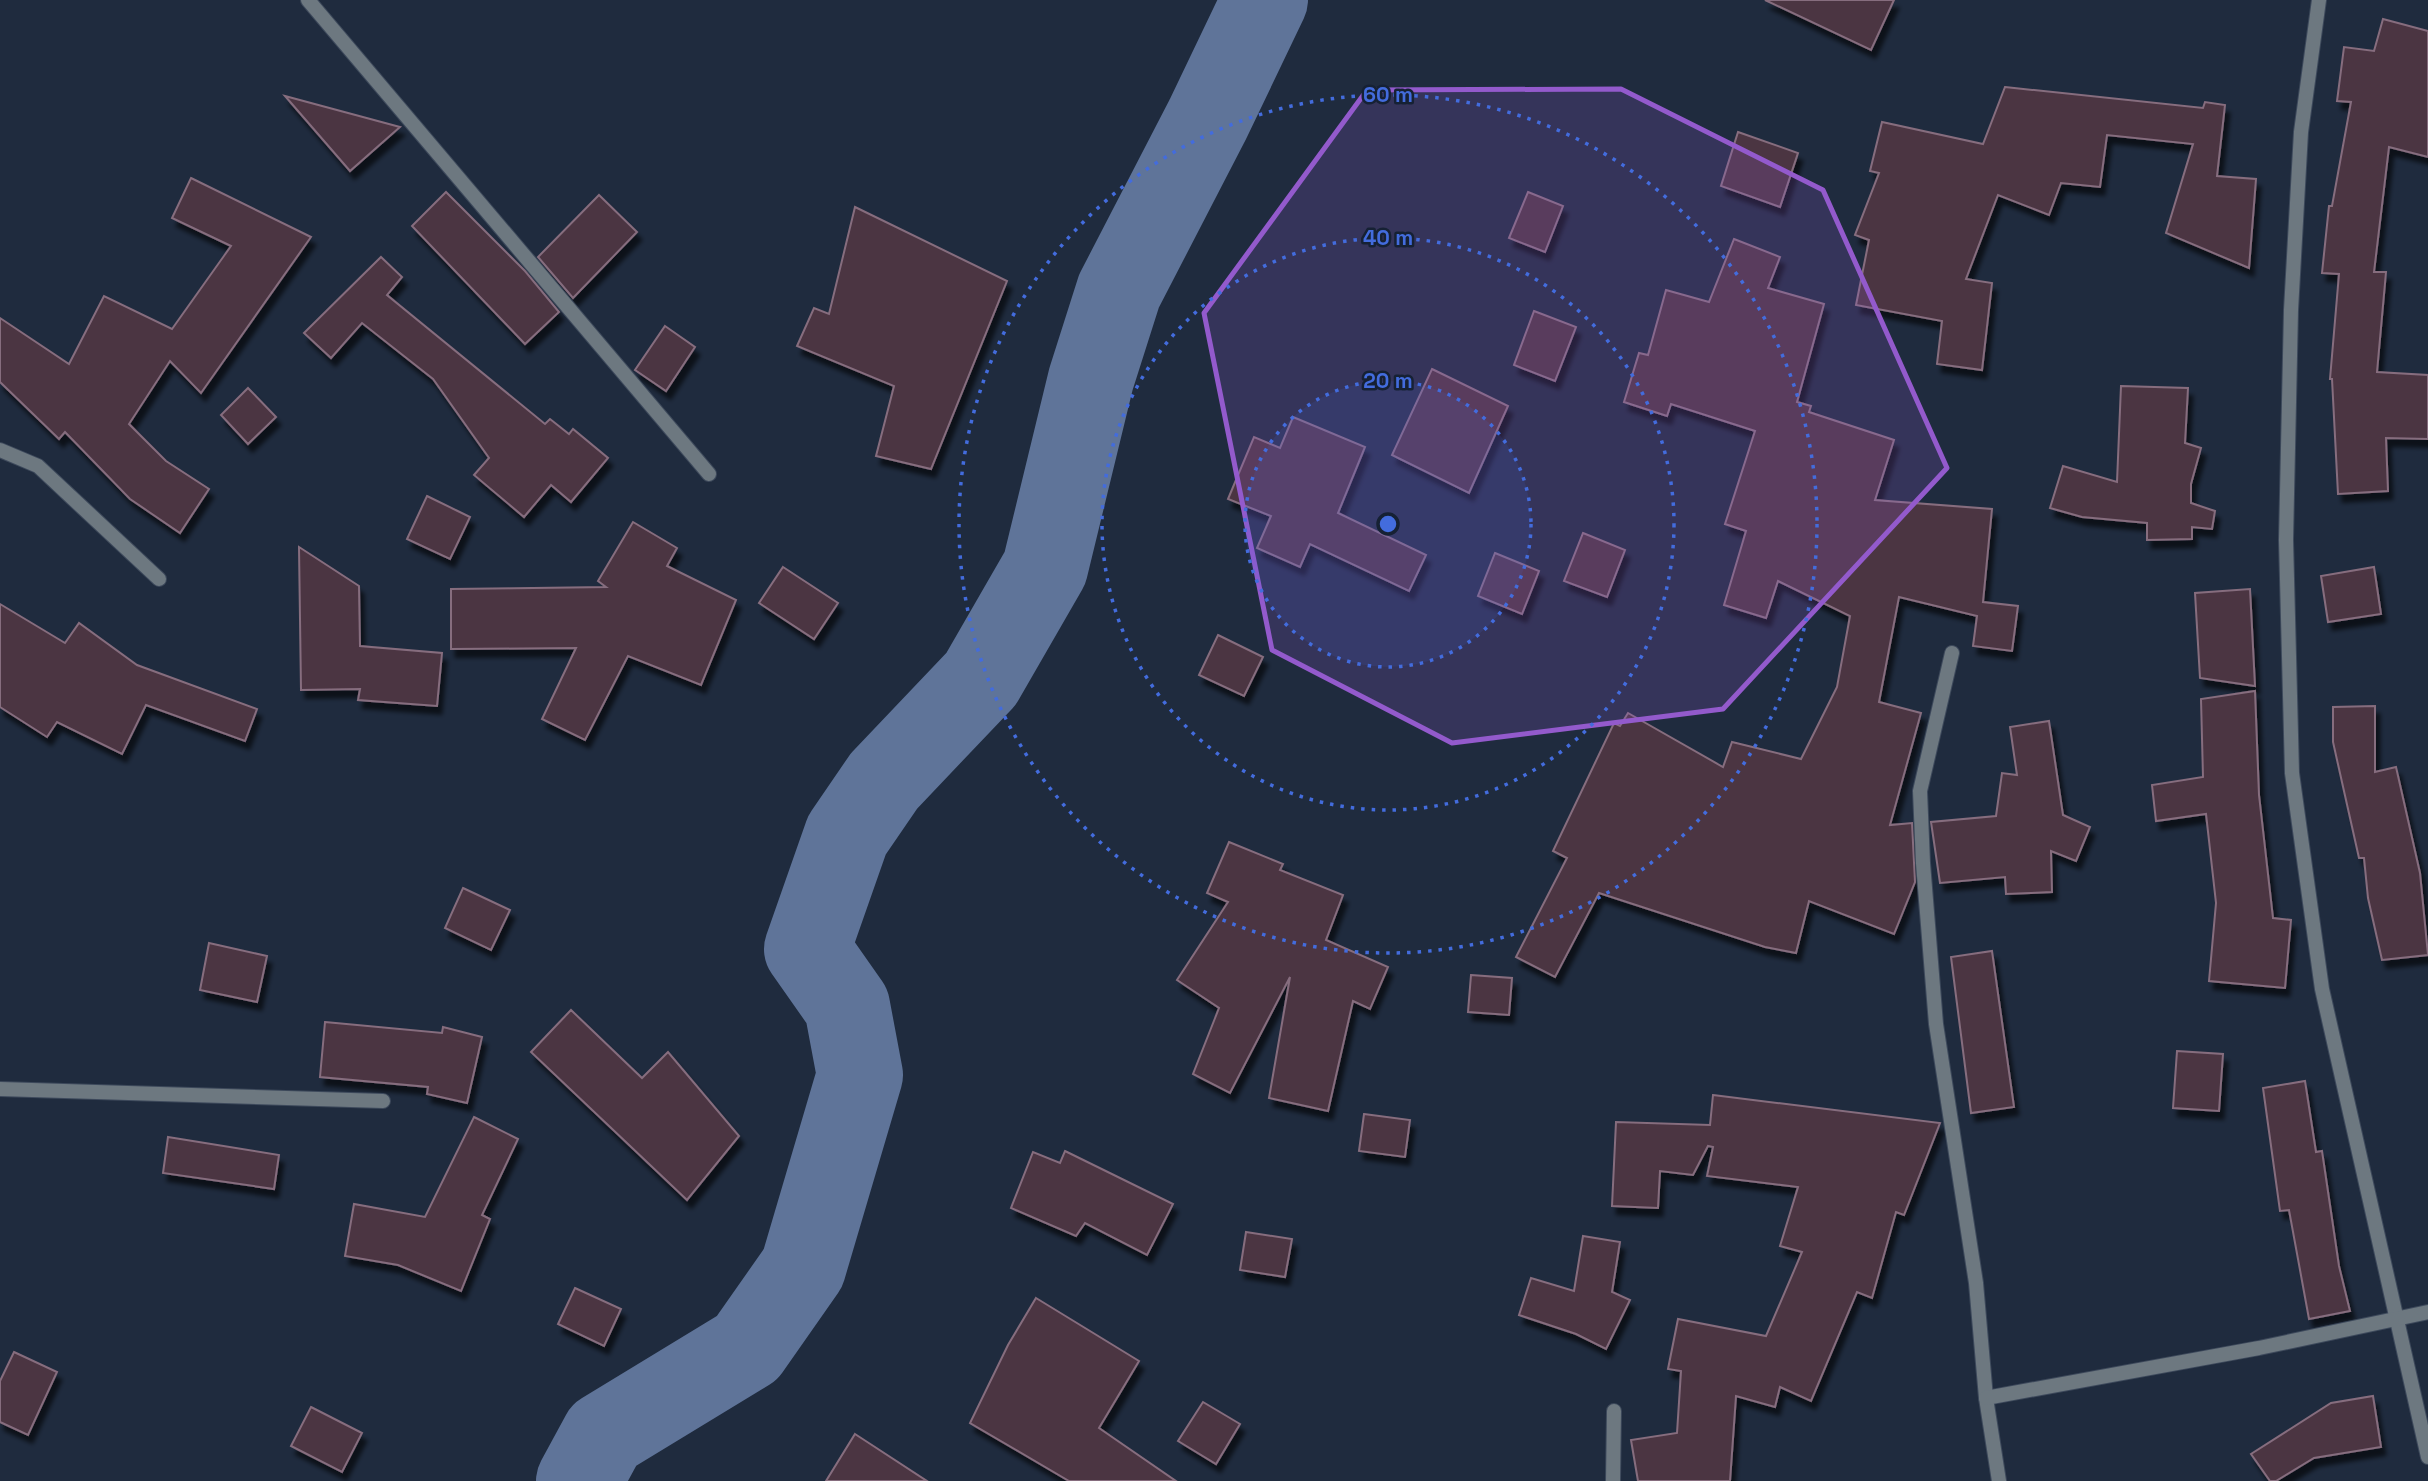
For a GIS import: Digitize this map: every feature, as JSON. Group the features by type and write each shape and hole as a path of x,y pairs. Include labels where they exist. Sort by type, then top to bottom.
{"street":[{"path":"308,0 709,474"},
{"path":"2319,0 2301,132 2291,310 2287,540 2292,773 2322,989 2399,1319 2428,1457"},
{"path":"0,450 38,466 159,579"},
{"path":"1952,653 1920,791 1936,1024 1974,1269 1986,1398 1998,1481"},
{"path":"0,1089 383,1101"},
{"path":"1986,1398 2428,1312"},
{"path":"1613,1481 1614,1411"}],"highlighted area":[{"path":"1621,89 1823,190 1947,468 1723,709 1452,743 1272,650 1204,313 1367,90"}],"building":[{"path":"1765,0 1894,0 1871,50"},
{"path":"2383,19 2428,31 2428,157 2389,147 2374,272 2386,272 2377,372 2428,375 2428,439 2386,438 2388,491 2338,494 2330,379 2339,274 2322,273 2329,206 2332,206 2351,102 2337,101 2344,47 2374,51"},
{"path":"2005,87 2203,108 2205,102 2225,105 2217,176 2256,179 2249,268 2166,233 2193,144 2107,135 2100,187 2061,183 2049,215 1998,195 1966,279 1992,283 1982,370 1937,364 1942,321 1856,305 1869,240 1855,235 1879,173 1870,171 1882,122 1983,144"},
{"path":"285,96 400,127 350,171"},
{"path":"1738,132 1798,153 1780,207 1721,186"},
{"path":"191,178 311,237 201,393 170,361 129,424 166,461 209,489 180,533 130,499 65,432 59,439 0,382 0,318 69,364 104,296 172,329 231,246 172,218"},
{"path":"446,192 525,271 559,312 525,344 412,226"},
{"path":"1528,192 1563,206 1545,252 1509,238"},
{"path":"599,195 637,232 573,298 538,257"},
{"path":"855,207 1007,281 931,469 876,456 894,386 797,346 814,308 829,314"},
{"path":"1734,239 1780,257 1768,288 1824,304 1797,402 1811,406 1809,412 1894,440 1875,500 1992,509 1983,602 2018,606 2012,651 1973,646 1977,616 1899,597 1879,702 1921,713 1890,825 1912,823 1915,882 1894,934 1809,901 1796,953 1765,947 1599,893 1555,977 1516,957 1567,858 1553,851 1614,723 1620,726 1628,713 1723,767 1732,742 1801,759 1837,687 1850,616 1778,581 1766,618 1724,605 1746,531 1725,524 1755,431 1671,404 1667,416 1624,402 1639,353 1648,355 1666,290 1709,302"},
{"path":"381,257 402,277 387,295 545,424 550,419 569,434 573,429 608,458 571,502 551,485 524,517 474,475 489,458 433,379 362,323 331,358 304,333"},
{"path":"1534,311 1576,327 1555,381 1514,365"},
{"path":"665,326 695,347 666,391 635,370"},
{"path":"1432,369 1508,406 1469,493 1392,455"},
{"path":"2121,386 2188,388 2185,443 2201,448 2191,484 2191,503 2215,511 2212,529 2192,527 2192,539 2147,540 2147,523 2082,517 2050,508 2063,466 2117,482"},
{"path":"248,388 276,417 248,444 221,415"},
{"path":"1293,417 1365,447 1338,513 1426,555 1409,591 1310,544 1300,567 1257,548 1271,516 1228,499 1254,437 1280,448"},
{"path":"427,496 470,517 450,559 407,539"},
{"path":"633,522 677,548 667,566 736,600 701,685 628,656 585,740 542,719 576,648 451,649 451,589 606,587 598,581"},
{"path":"1583,533 1625,550 1607,597 1564,581"},
{"path":"299,547 359,586 360,646 442,653 437,706 358,700 360,689 301,690"},
{"path":"1495,553 1539,571 1522,614 1478,596"},
{"path":"783,567 838,603 814,639 759,603"},
{"path":"2374,567 2381,614 2328,622 2321,576"},
{"path":"2250,589 2255,686 2200,678 2195,593"},
{"path":"0,604 65,643 79,623 137,665 257,709 245,741 146,705 122,754 57,722 47,737 0,707"},
{"path":"1218,635 1263,657 1244,696 1199,675"},
{"path":"2255,691 2259,795 2273,918 2291,920 2285,988 2209,981 2216,903 2206,814 2156,821 2152,785 2203,777 2201,699"},
{"path":"2375,706 2375,772 2396,767 2420,873 2428,955 2382,960 2368,898 2364,858 2359,858 2333,742 2333,707"},
{"path":"2049,721 2063,815 2090,827 2076,861 2051,851 2052,892 2006,894 2005,877 1940,883 1931,822 1996,816 2002,773 2017,775 2010,727"},
{"path":"1229,842 1283,864 1280,870 1343,895 1326,940 1388,967 1370,1009 1353,1001 1328,1111 1269,1098 1290,977 1230,1093 1193,1074 1219,1008 1177,980 1228,902 1207,893"},
{"path":"463,888 510,910 491,950 445,928"},
{"path":"209,943 267,956 257,1002 200,990"},
{"path":"1992,951 2014,1107 1971,1113 1951,957"},
{"path":"1471,975 1512,978 1509,1015 1468,1012"},
{"path":"571,1010 642,1078 668,1052 739,1136 687,1200 531,1052"},
{"path":"325,1022 442,1033 443,1027 482,1037 467,1103 427,1094 428,1087 320,1077"},
{"path":"2177,1051 2223,1054 2219,1111 2173,1108"},
{"path":"2305,1081 2316,1152 2322,1151 2339,1266 2350,1311 2309,1319 2289,1210 2280,1211 2263,1088"},
{"path":"1713,1095 1940,1123 1904,1215 1896,1212 1872,1298 1857,1292 1811,1401 1780,1387 1775,1407 1736,1396 1730,1481 1638,1481 1631,1440 1677,1433 1681,1371 1668,1369 1678,1319 1766,1336 1802,1252 1780,1246 1798,1187 1707,1176 1713,1147 1708,1146 1693,1175 1660,1171 1658,1208 1612,1206 1616,1122 1710,1125"},
{"path":"1364,1114 1410,1120 1405,1157 1359,1151"},
{"path":"474,1117 518,1139 482,1215 490,1219 461,1291 398,1265 345,1256 354,1204 425,1217"},
{"path":"168,1137 279,1155 274,1189 163,1173"},
{"path":"1065,1151 1173,1204 1147,1255 1085,1223 1076,1236 1011,1208 1033,1152 1060,1163"},
{"path":"1246,1232 1292,1239 1285,1277 1240,1270"},
{"path":"1583,1236 1620,1242 1612,1292 1630,1300 1606,1349 1576,1334 1519,1315 1531,1278 1574,1291"},
{"path":"575,1288 621,1309 604,1346 558,1324"},
{"path":"1036,1298 1139,1361 1099,1428 1176,1481 1069,1481 970,1423 1008,1345"},
{"path":"14,1352 57,1372 28,1435 0,1422 0,1381"},
{"path":"2373,1396 2381,1447 2314,1458 2276,1481 2270,1481 2251,1454 2331,1403"},
{"path":"1203,1402 1240,1424 1216,1464 1178,1441"},
{"path":"311,1407 362,1433 342,1472 291,1446"},
{"path":"855,1434 927,1481 826,1481"}],"waterway":[{"path":"579,1481 604,1435 747,1348 803,1268 860,1075 847,1006 807,949 847,835 884,781 981,679 1045,568 1091,379 1119,291 1208,119 1265,0"}]}
